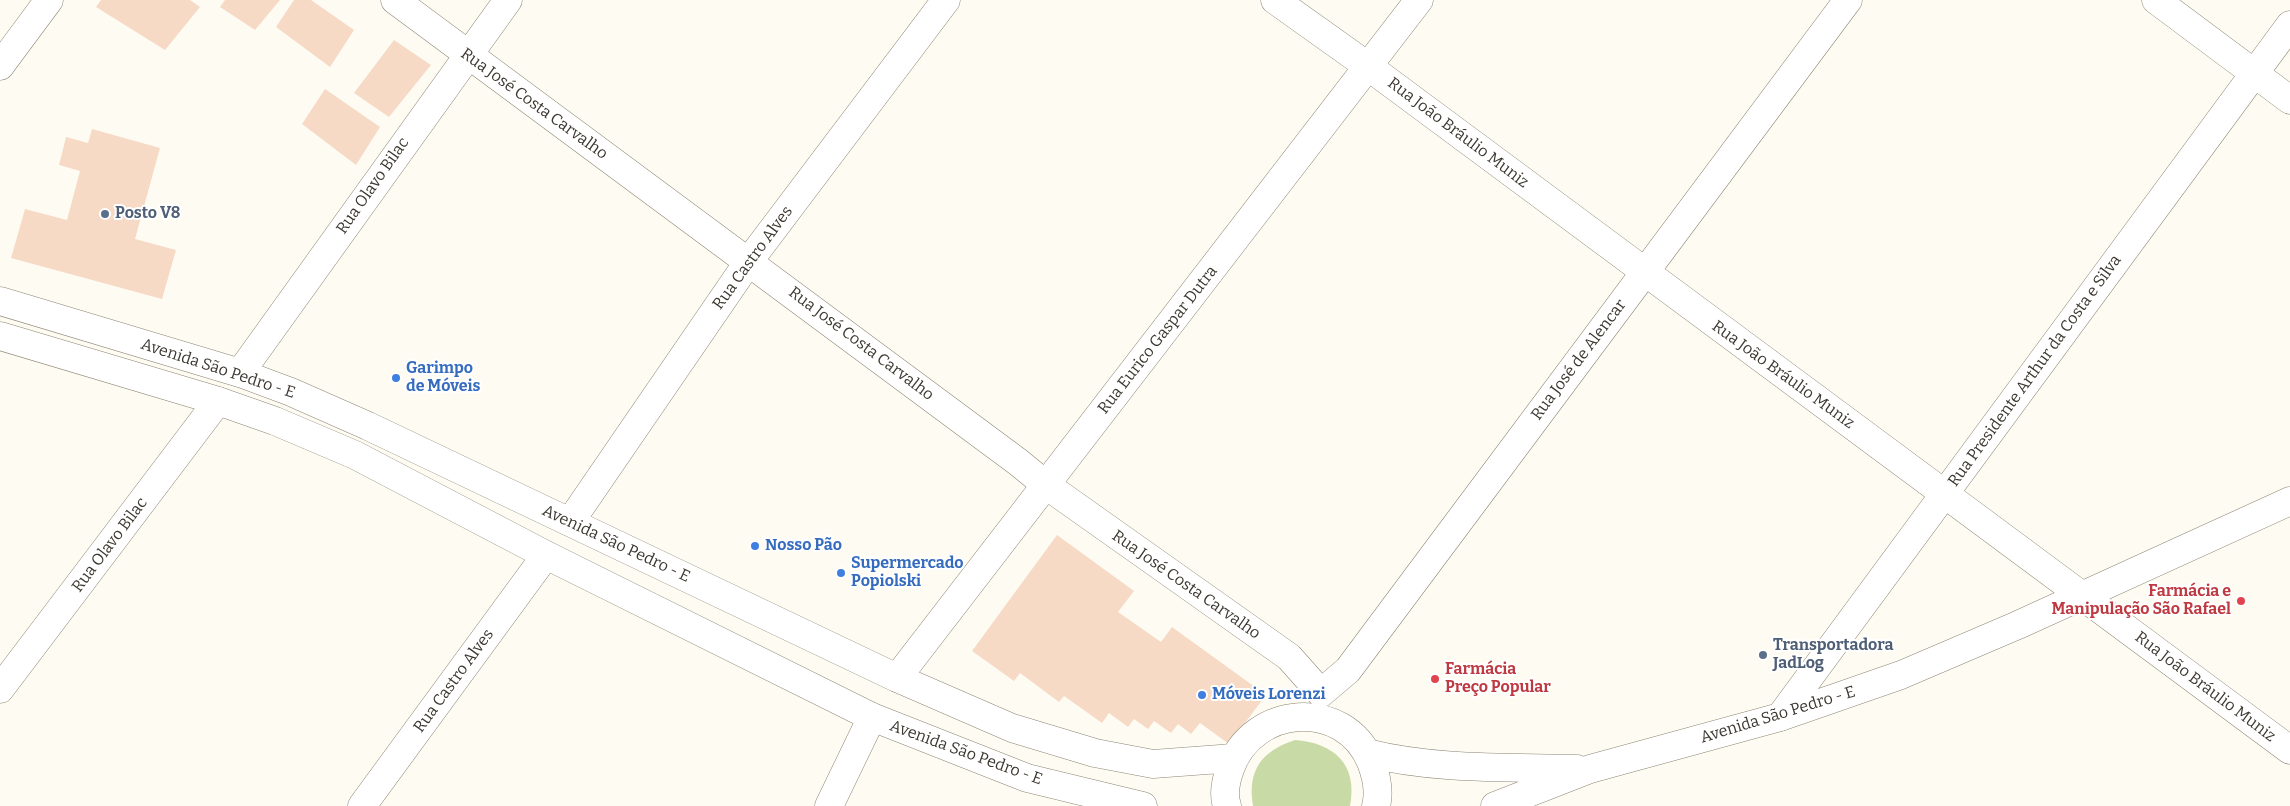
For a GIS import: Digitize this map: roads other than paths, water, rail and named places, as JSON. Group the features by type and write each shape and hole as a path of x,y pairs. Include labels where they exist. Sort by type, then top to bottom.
{"street":[{"path":"0,66 49,0"},
{"name":"Rua José Costa Carvalho","path":"395,0 466,55 749,261 1018,462 1046,485 1289,657 1321,693"},
{"name":"Rua Olavo Bilac","path":"240,373 466,55 508,0"},
{"name":"Rua Castro Alves","path":"570,522 749,261 946,0"},
{"name":"Rua João Bráulio Muniz","path":"1275,0 1369,67 2290,750"},
{"name":"Rua Eurico Gaspar Dutra","path":"897,678 1419,0"},
{"name":"Rua José de Alencar","path":"1321,693 1348,670 1848,0"},
{"path":"2156,0 2290,100"},
{"name":"Rua Presidente Arthur da Costa e Silva","path":"1780,717 2290,25"},
{"name":"Avenida São Pedro - E","path":"0,301 240,373 291,392 368,426 897,678 1012,728 1095,753 1153,764 1234,758"},
{"name":"Avenida São Pedro - E","path":"0,336 218,401 276,421 355,455 546,555 872,717 1027,778 1143,806"},
{"name":"Rua Olavo Bilac","path":"0,689 218,401"},
{"name":"Avenida São Pedro - E","path":"1495,806 1590,769 1780,717 1901,675 2290,501"},
{"name":"Rua Castro Alves","path":"362,806 546,555"},
{"path":"1321,693 1327,720"},
{"path":"829,806 872,717"},
{"path":"1227,806 1226,779 1234,758 1247,739 1265,725 1287,718 1310,717 1327,720 1343,728 1356,739 1367,753 1376,776 1376,806"},
{"name":"Avenida São Pedro - E","path":"1367,753 1398,760 1464,766 1590,769"}],"place":[{"name":"Posto V8","path":"105,214"},
{"name":"Garimpo de Móveis","path":"396,378"},
{"name":"Nosso Pão","path":"755,546"},
{"name":"Supermercado Popiolski","path":"841,573"},
{"name":"Farmácia e Manipulação São Rafael","path":"2241,601"},
{"name":"Transportadora JadLog","path":"1763,655"},
{"name":"Farmácia Preço Popular","path":"1435,679"},
{"name":"Móveis Lorenzi","path":"1202,695"}]}
